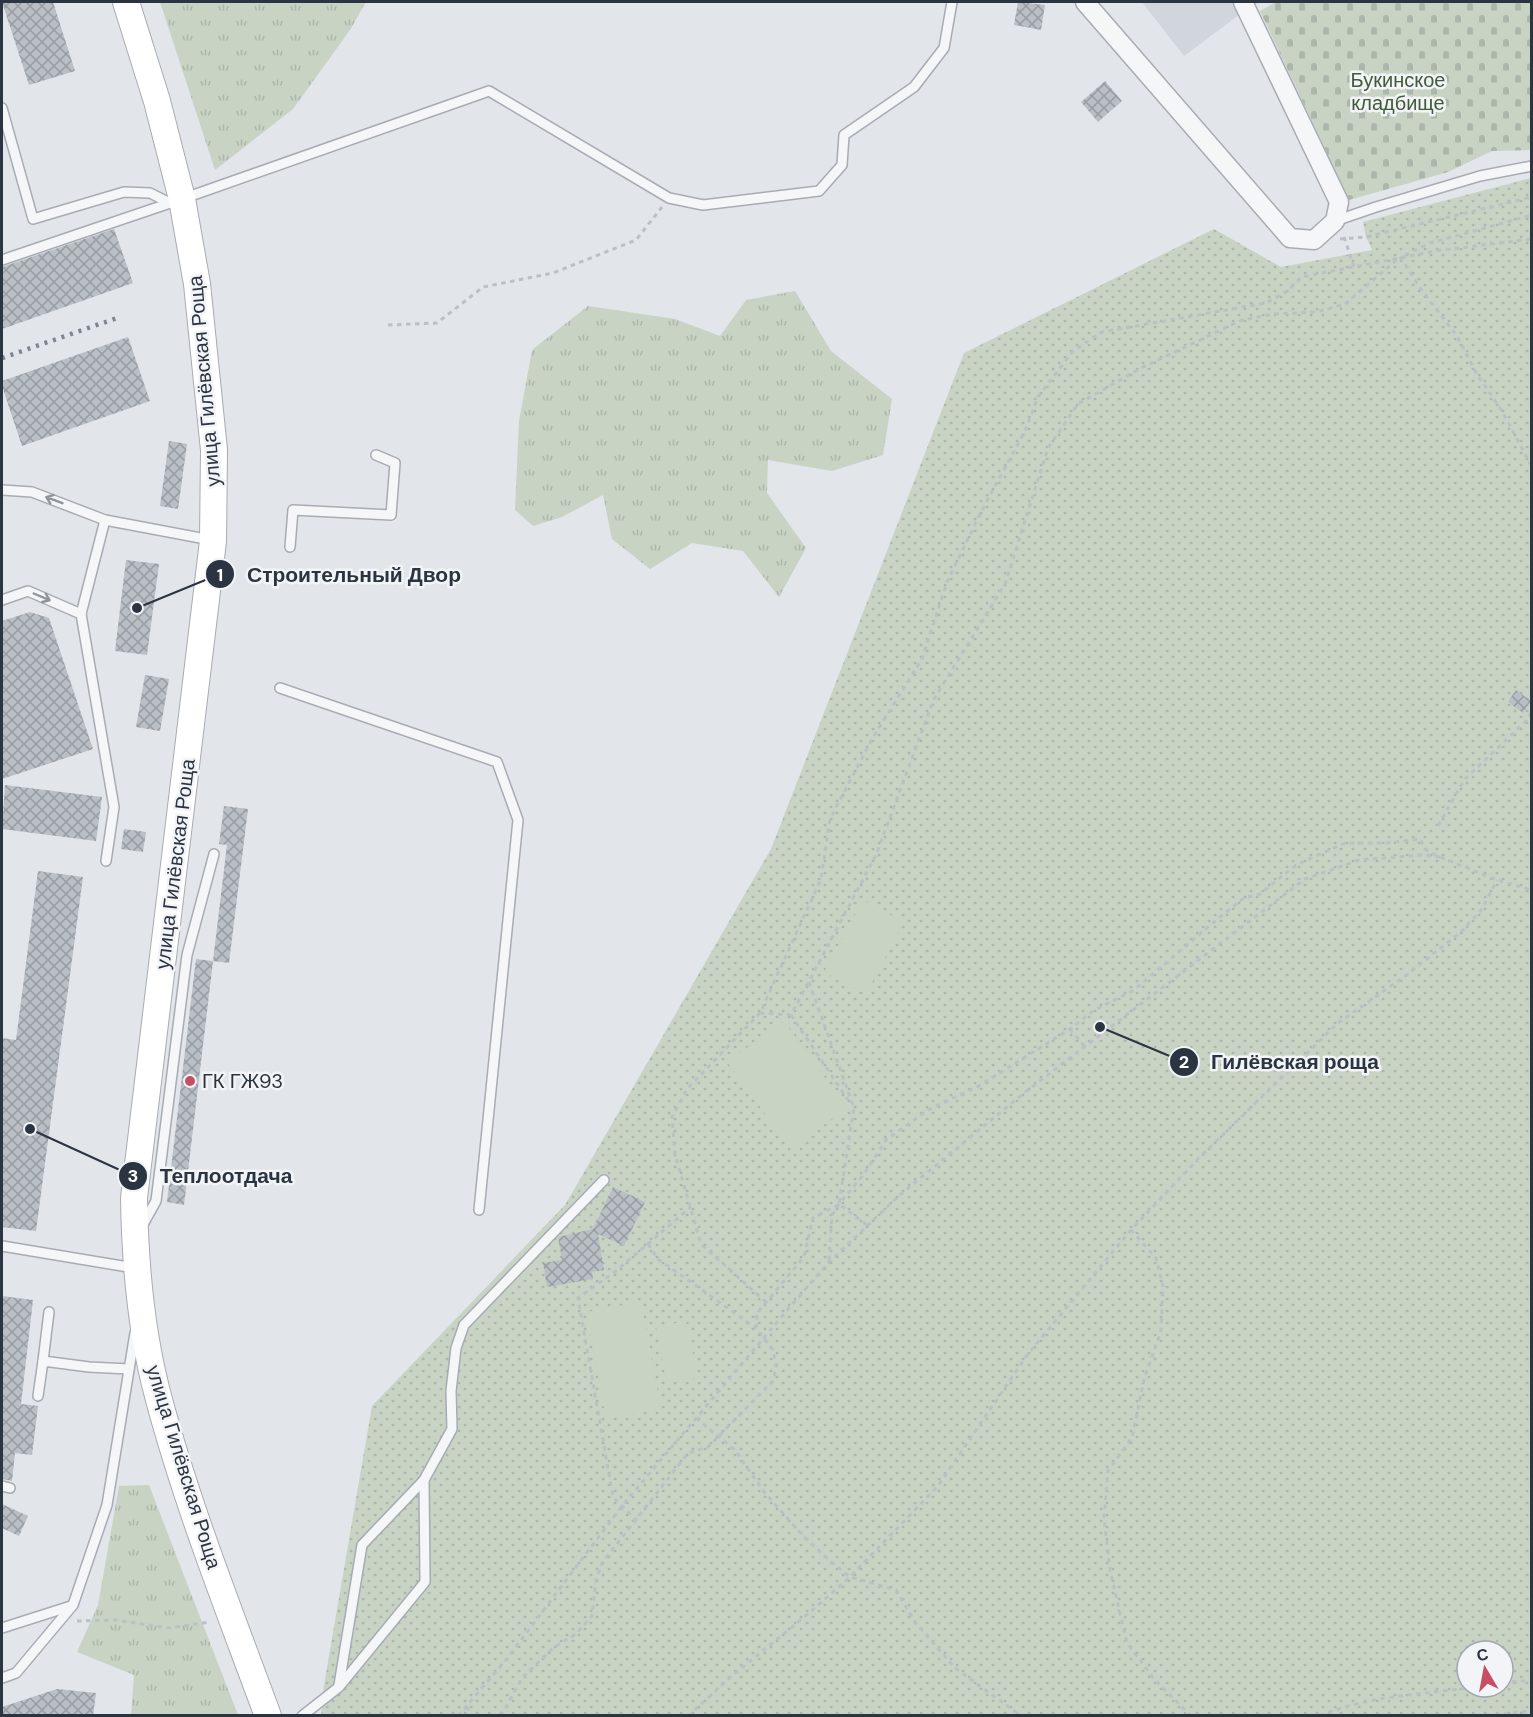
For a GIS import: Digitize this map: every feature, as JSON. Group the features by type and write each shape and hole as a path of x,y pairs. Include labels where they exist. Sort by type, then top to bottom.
{"street":[{"name":"улица Гилёвская Роща","path":"126,2 158,101 176,201 197,284 214,450 213,541 134,1198 137,1268 140,1301 158,1396 201,1534 268,1716"},
{"path":"1085,2 1290,238 1314,240 1335,221 1339,202 1244,2"}],"lane":[{"path":"2,260 489,91 669,198 703,205 819,191 842,165 844,135 914,87 944,48 952,2"},
{"path":"2,108 33,219 124,192 150,193 176,201"},
{"path":"1335,221 1479,176 1532,166"},
{"path":"290,547 293,510 391,515 395,463 376,455"},
{"path":"2,490 32,492 105,520 213,541"},
{"path":"105,520 81,614 114,807 106,861"},
{"path":"2,600 28,591 81,614"},
{"path":"280,688 497,762 518,820 479,1210"},
{"path":"135,1241 156,1201 187,955 214,854"},
{"path":"339,1687 362,1545 424,1480 452,1429 452,1391 456,1348 464,1325 604,1180"},
{"path":"2,1246 137,1268"},
{"path":"2,1678 16,1673 73,1605 107,1504 140,1301"},
{"path":"38,1396 49,1312"},
{"path":"43,1361 129,1369"},
{"path":"302,1716 339,1687 425,1582 424,1480"},
{"path":"2,1628 73,1605"}],"path":[{"path":"1314,240 1366,237 1532,197"},
{"path":"388,325 437,323 483,287 553,273 636,240 669,198"},
{"path":"791,1015 876,855 934,699 1005,584 1048,448 1078,404 1143,367 1242,320 1274,314 1317,312 1345,304 1400,257 1430,243 1532,215"},
{"path":"1335,221 1345,239 1354,267"},
{"path":"766,1302 701,1244 675,1154 672,1117 687,1089 760,1013 821,879 830,819 872,739 922,660 947,582 980,514 1025,431 1038,397 1073,351 1102,332 1266,303 1286,292 1302,278 1400,257 1532,239"},
{"path":"1400,257 1457,336 1532,467"},
{"path":"1438,826 1464,780 1526,721 1532,712"},
{"path":"829,1262 832,1215 864,1174 886,1140 928,1110 979,1086 1070,1029 1092,1011 1134,990 1228,910 1244,898 1260,894 1296,865 1345,843 1387,843 1420,839 1426,850 1440,857 1497,880 1532,890"},
{"path":"458,1716 506,1660 622,1506 764,1336 829,1262 910,1187 1024,1093 1305,879 1359,860 1421,855 1440,857"},
{"path":"688,1716 733,1675 850,1577 937,1487 1028,1354 1131,1230 1199,1158 1338,1023 1404,977 1462,931 1482,909 1497,880"},
{"path":"809,981 854,1108 839,1204"},
{"path":"760,1013 791,1015"},
{"path":"791,1015 854,1108"},
{"path":"1070,1029 1085,1047"},
{"path":"839,1204 868,1226"},
{"path":"756,1328 757,1313 804,1257 813,1218 839,1204"},
{"path":"637,1521 613,1497 578,1298 616,1271 691,1207"},
{"path":"1131,1230 1156,1258 1163,1286 1161,1331 1144,1379 1132,1438 1108,1471 1104,1517 1110,1570 1127,1643 1155,1680 1191,1716"},
{"path":"501,1716 522,1678 553,1648 576,1634 592,1616 602,1563 688,1454 708,1447 774,1380 776,1364 773,1350 764,1336 658,1259 648,1244"},
{"path":"696,1418 735,1450 765,1493 805,1538 850,1577 896,1590 915,1622 954,1667 1021,1716"},
{"path":"60,1621 115,1620 169,1628 232,1619"},
{"path":"1515,1682 1532,1680"},
{"path":"1320,1716 1334,1709 1377,1700 1455,1690"},
{"path":"467,1706 470,1716"},
{"path":"1478,1716 1532,1711"}],"shaded area":[{"path":"1142,2 1260,2 1247,9 1184,56"}],"green space":[{"path":"160,2 366,2 350,30 293,109 215,170"},
{"name":"Букинское кладбище","path":"1276,2 1531,2 1531,150 1492,151 1448,172 1349,200 1260,11"},
{"path":"1531,178 1531,1715 321,1716 324,1685 372,1406 565,1205 771,849 964,353 1214,229 1281,267 1372,250 1363,222"},
{"path":"795,291 831,351 892,399 883,455 832,471 768,460 767,493 806,548 779,597 743,551 692,543 650,569 612,539 603,495 562,517 533,526 515,510 519,421 532,350 588,306 675,319 720,336 746,300"},
{"path":"863,900 904,922 866,994 824,972"},
{"path":"784,1021 847,1108 791,1149 727,1062"},
{"path":"641,1302 661,1409 606,1419 586,1312"},
{"path":"686,1321 698,1377 667,1383 656,1327"},
{"path":"149,1485 238,1715 131,1715 134,1675 77,1652 98,1605 119,1486"}],"building":[{"path":"2,2 53,2 75,71 29,85"},
{"path":"1018,2 1045,5 1041,30 1014,25"},
{"path":"1105,81 1122,101 1098,122 1081,102"},
{"path":"114,229 133,283 2,329 2,267"},
{"path":"128,337 150,401 22,446 2,381"},
{"path":"169,441 187,444 178,509 160,506"},
{"path":"126,560 159,564 147,655 115,651"},
{"path":"30,612 49,618 93,749 2,779 2,621"},
{"path":"145,675 169,679 160,731 136,727"},
{"path":"1516,690 1531,701 1523,713 1508,702"},
{"path":"5,785 102,797 96,841 2,829"},
{"path":"224,806 248,809 229,963 213,961 227,845 219,844"},
{"path":"124,829 146,832 143,852 121,849"},
{"path":"38,871 83,877 36,1231 2,1227 2,1038 16,1040"},
{"name":"ГК ГЖ93","path":"196,959 213,961 184,1205 167,1202"},
{"path":"613,1187 645,1202 624,1246 598,1234 604,1270 592,1272 593,1279 547,1287 543,1263 562,1260 558,1237 593,1229"},
{"path":"2,1296 33,1300 21,1404 38,1406 32,1455 15,1453 12,1481 2,1479"},
{"path":"2,1504 28,1516 19,1536 2,1528"},
{"path":"57,1689 96,1693 93,1716 2,1716 2,1707"}],"railway":[{"path":"2,358 117,318"}],"place":[{"name":"Строительный Двор","path":"137,608"},
{"name":"Гилёвская роща","path":"1100,1027"},
{"name":"ГК ГЖ93","path":"190,1081"},
{"name":"Теплоотдача","path":"30,1129"}]}
